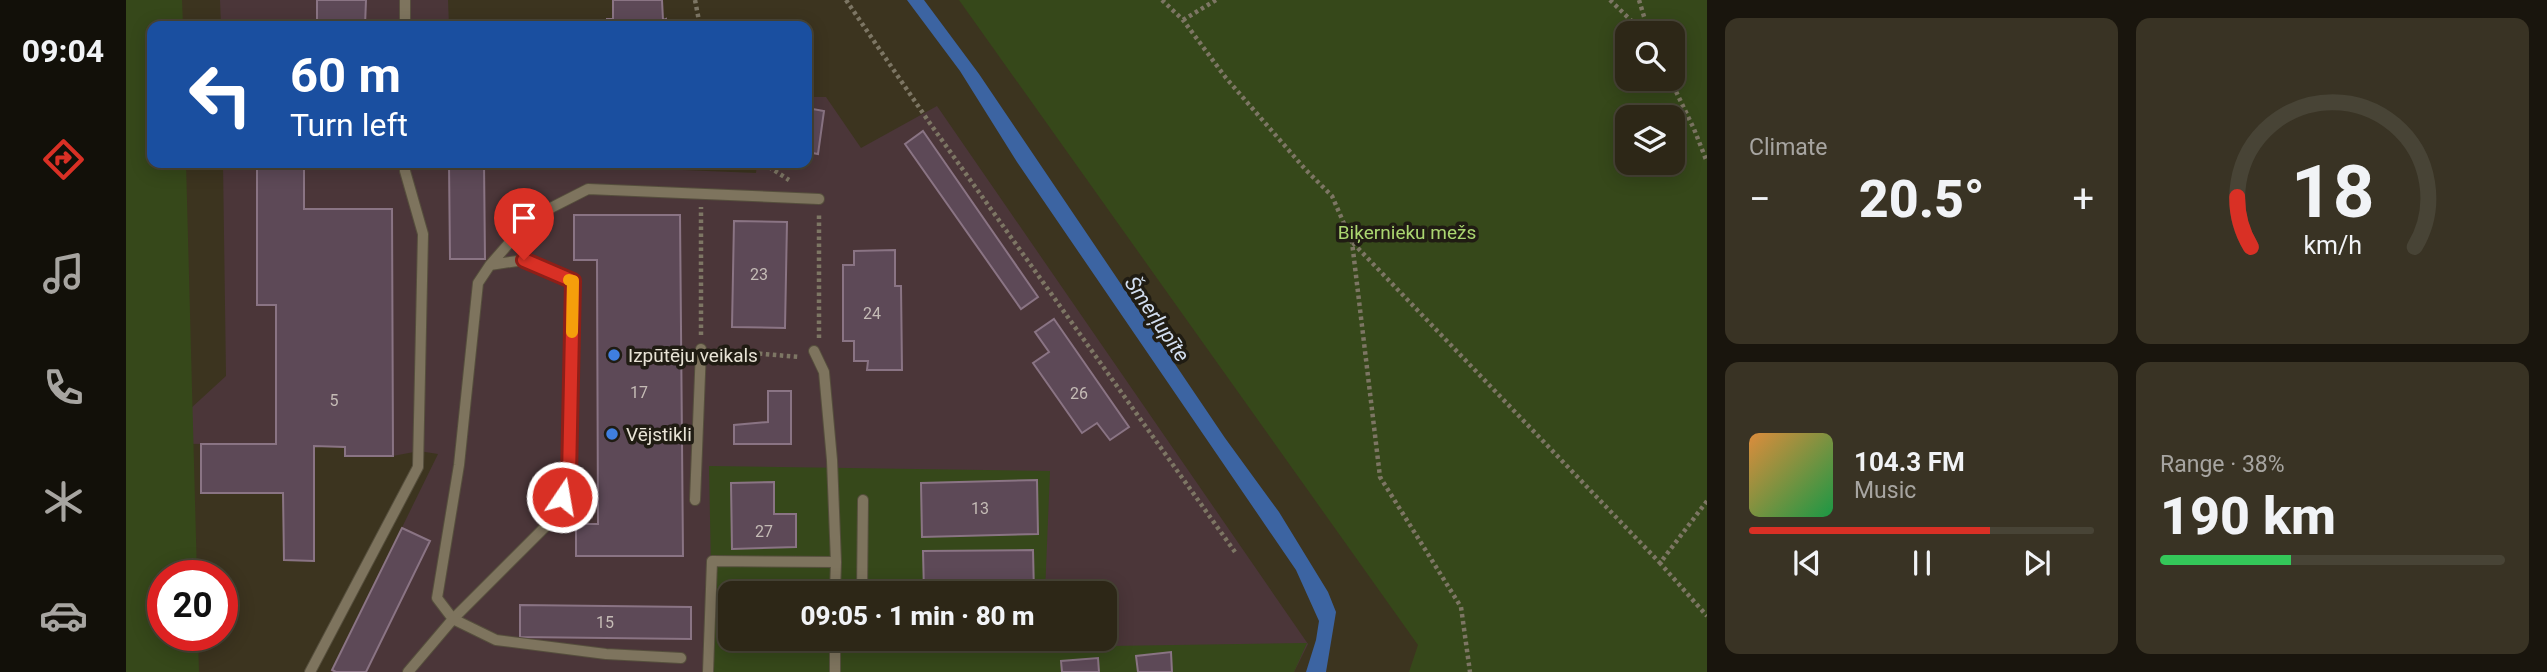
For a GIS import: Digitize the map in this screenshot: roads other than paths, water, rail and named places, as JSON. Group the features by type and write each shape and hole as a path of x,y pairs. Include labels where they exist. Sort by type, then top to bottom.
{"lane":[{"path":"405,0 405,21"},
{"path":"310,672 418,467 423,234 405,168"},
{"path":"681,658 606,654 496,640 453,619 437,598 459,466 478,284 490,265 531,218 588,189 819,200"},
{"path":"408,672 453,619 555,517 569,477 573,281 524,260 490,265"},
{"path":"695,500 701,349"},
{"path":"814,351 824,372 832,460 835,581"},
{"path":"862,581 863,500"},
{"path":"708,672 712,561 836,562"},
{"path":"835,651 835,672"}],"water":[{"path":"907,0 924,0 979,74 1225,438 1279,512 1328,592 1336,612 1326,672 1306,672 1319,621 1296,570 1017,162 960,71"}],"place":[{"name":"Izpūtēju veikals","path":"614,355"},
{"name":"Vējstikli","path":"612,434"}],"park label":[{"name":"Biķernieku mežs","path":"1407,232"}],"water label":[{"name":"Šmerļupīte","path":"1157,319"}]}
